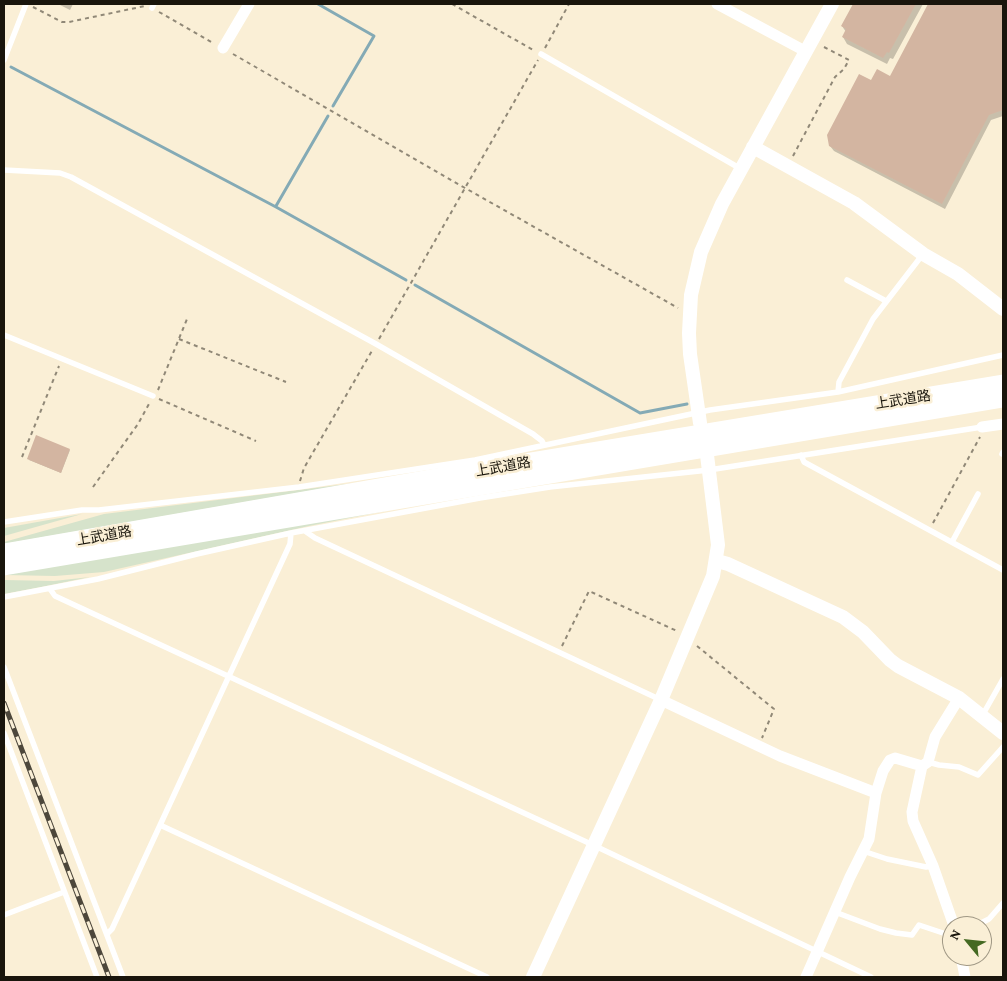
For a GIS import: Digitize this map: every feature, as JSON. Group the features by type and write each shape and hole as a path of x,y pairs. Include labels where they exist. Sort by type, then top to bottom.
{"highway":[{"path":"915,405 1003,374"},
{"name":"上武道路","path":"4,553 477,479 915,405 1003,384"},
{"name":"上武道路","path":"915,405 1003,398"},
{"path":"915,405 1003,403"},
{"name":"上武道路","path":"4,566 477,479"}],"street":[{"path":"223,48 249,4"},
{"path":"717,4 805,52"},
{"path":"699,418 690,354 689,312 694,276 701,252 722,204 832,4"},
{"path":"753,147 848,200 924,254 958,274 1003,309"},
{"path":"982,427 1003,424"},
{"path":"533,977 661,700 684,641 706,594 716,561 718,545 707,455"},
{"path":"716,561 728,564 843,618 863,632 898,666 959,698 1003,733"},
{"path":"950,916 933,866 913,821 912,812 925,764 935,737 959,698"},
{"path":"661,700 780,756 876,793"},
{"path":"806,977 869,839 876,793 883,771 892,758 925,764"}],"lane":[{"path":"4,60 27,4"},
{"path":"541,54 741,169"},
{"path":"4,170 60,173 72,177 376,344 533,434 544,445"},
{"path":"838,392 839,382 869,325 924,254"},
{"path":"847,280 886,301"},
{"path":"4,335 153,396"},
{"path":"4,597 50,590 305,530 477,479 544,445 838,392 1003,355"},
{"path":"4,522 82,510 98,510 299,487 477,479 550,487 709,470 982,427"},
{"path":"801,455 804,462 1003,569"},
{"path":"952,542 978,494"},
{"path":"305,530 315,538 661,700"},
{"path":"107,934 112,929 229,677 290,544 291,533"},
{"path":"50,590 56,596 871,977"},
{"path":"4,667 123,977"},
{"path":"982,716 1003,679"},
{"path":"4,733 97,977"},
{"path":"925,764 959,766 978,775 1003,747"},
{"path":"160,824 487,977"},
{"path":"863,851 887,859 926,867 933,866"},
{"path":"4,915 64,892"},
{"path":"992,916 1003,903"},
{"path":"836,912 880,929 896,933 912,935 920,925 942,933"}],"path":[{"path":"27,4 62,22 153,6 465,188 681,310 689,312"},
{"path":"452,4 541,54"},
{"path":"299,487 304,468 569,4"},
{"path":"792,158 835,77 844,69 849,60 824,47"},
{"path":"93,487 138,424 153,396 157,393 187,319"},
{"path":"179,339 286,382"},
{"path":"22,457 62,359"},
{"path":"153,396 256,441"},
{"path":"930,530 980,436 982,427"}],"green space":[{"path":"355,483 4,544 4,542 104,514"},
{"path":"405,507 309,526 104,572 55,576 4,575 4,574"},
{"path":"82,514 57,521 4,536 4,528"},
{"path":"90,577 4,594 4,580 54,581"}],"building":[{"path":"853,4 916,4 889,53 887,52 883,58 842,37 846,29 841,26"},
{"path":"928,4 1003,4 1003,110 989,115 942,204 829,146 827,135 859,74 871,80 877,69 890,76"},
{"path":"36,435 70,449 61,473 27,459"}],"waterway":[{"path":"318,4 374,36 333,106"},
{"path":"11,67 276,207 406,280"},
{"path":"276,206 328,116"},
{"path":"415,285 640,413 687,404"}],"railway":[{"path":"4,703 109,977"}]}
